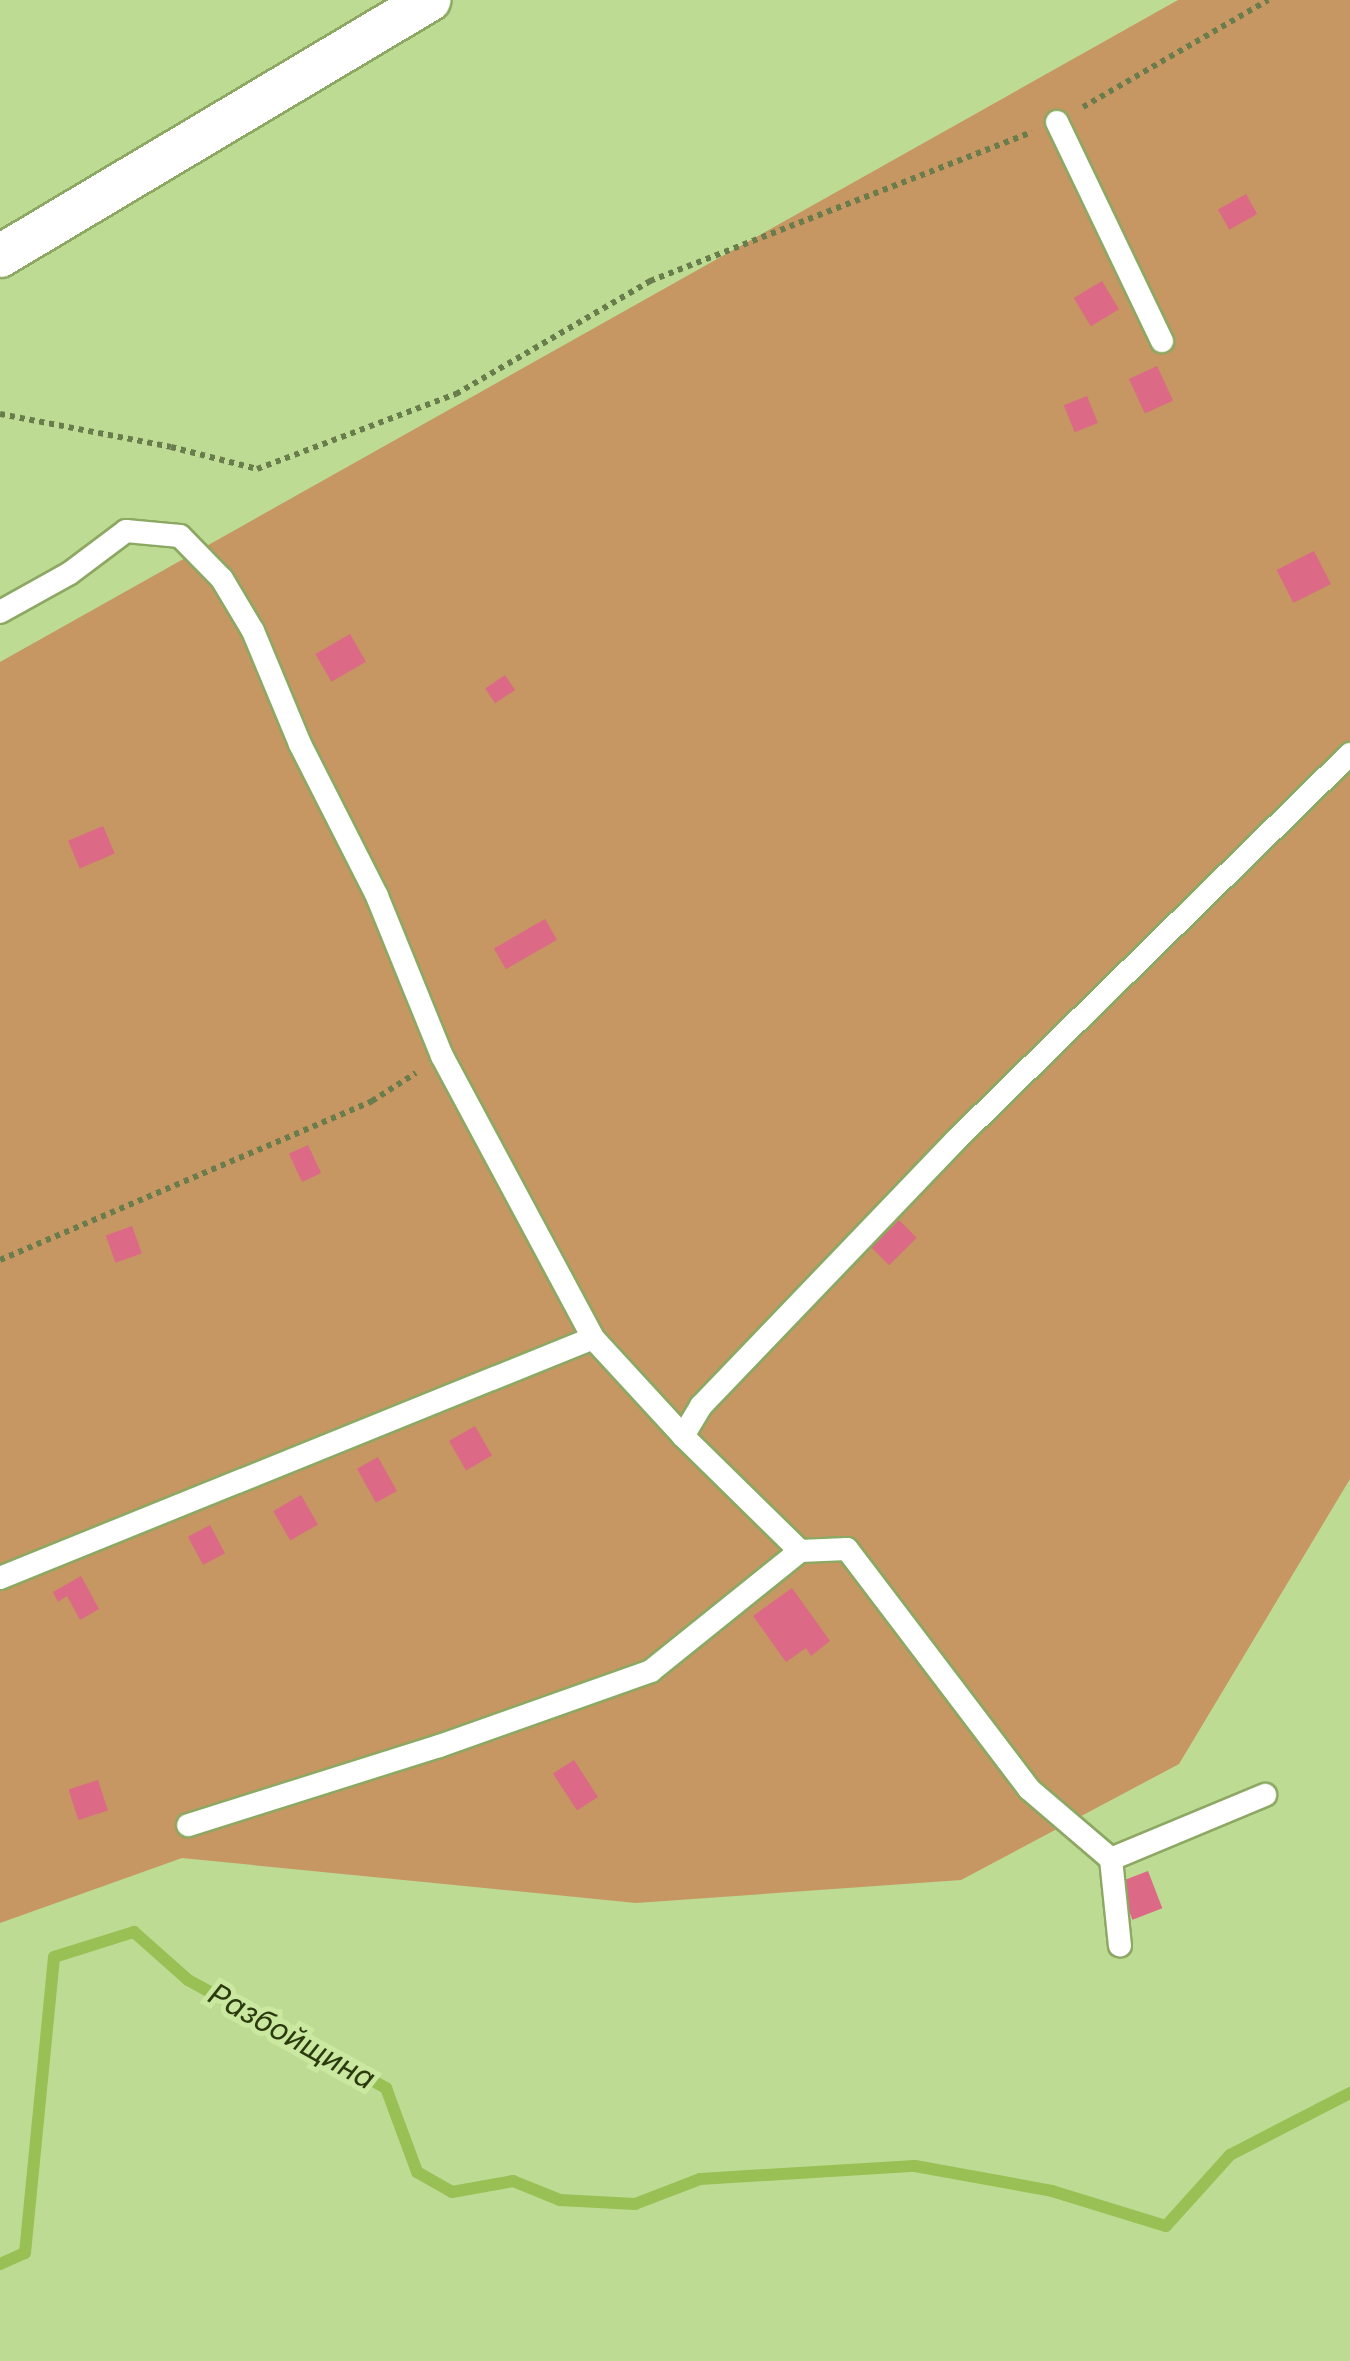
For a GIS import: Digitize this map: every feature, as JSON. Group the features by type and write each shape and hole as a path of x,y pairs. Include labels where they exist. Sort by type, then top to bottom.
{"street":[{"path":"0,256 428,0"}],"lane":[{"path":"1056,122 1162,341"},
{"path":"0,612 70,573 126,531 180,536 222,579 252,631 300,744 377,896 442,1056 593,1338 682,1436 800,1551"},
{"path":"682,1436 701,1406 955,1141 1350,754"},
{"path":"0,1578 593,1338"},
{"path":"188,1824 439,1746 651,1672 800,1551 847,1550 1029,1789 1111,1860 1120,1946"},
{"path":"1111,1860 1265,1795"}],"path":[{"path":"0,414 171,447 257,469 456,394 650,281 1056,122 1268,0"},
{"path":"0,1260 372,1100 442,1056"}],"shaded area":[{"path":"1178,0 1350,0 1350,1479 1179,1764 961,1880 636,1903 182,1858 0,1923 0,662"}],"building":[{"path":"1246,194 1257,214 1229,230 1218,210"},
{"path":"1102,281 1119,309 1091,326 1074,298"},
{"path":"1157,366 1173,400 1145,414 1129,379"},
{"path":"1087,396 1098,423 1075,432 1064,405"},
{"path":"1314,551 1331,584 1293,603 1277,570"},
{"path":"350,634 366,662 331,682 315,654"},
{"path":"505,675 515,690 495,703 485,688"},
{"path":"103,826 115,854 80,868 68,841"},
{"path":"545,919 557,940 506,969 494,948"},
{"path":"308,1145 321,1173 302,1182 289,1154"},
{"path":"899,1220 917,1238 889,1265 871,1248"},
{"path":"132,1226 142,1253 116,1263 106,1236"},
{"path":"475,1426 492,1455 466,1470 449,1441"},
{"path":"378,1457 397,1491 376,1503 357,1469"},
{"path":"301,1495 318,1524 290,1540 273,1511"},
{"path":"210,1525 225,1553 203,1565 188,1537"},
{"path":"81,1576 99,1609 80,1620 67,1596 58,1602 53,1592"},
{"path":"792,1588 830,1641 811,1656 806,1648 786,1662 753,1616"},
{"path":"574,1760 598,1797 577,1811 553,1774"},
{"path":"98,1780 108,1810 78,1820 69,1790"},
{"path":"1148,1871 1162,1908 1132,1920 1118,1882"}],"waterway":[{"name":"Разбойщина","path":"0,2264 25,2253 54,1957 134,1932 188,1980 386,2088 417,2172 452,2192 513,2181 560,2200 635,2204 700,2179 915,2166 1052,2191 1166,2226 1230,2155 1350,2093"}]}
